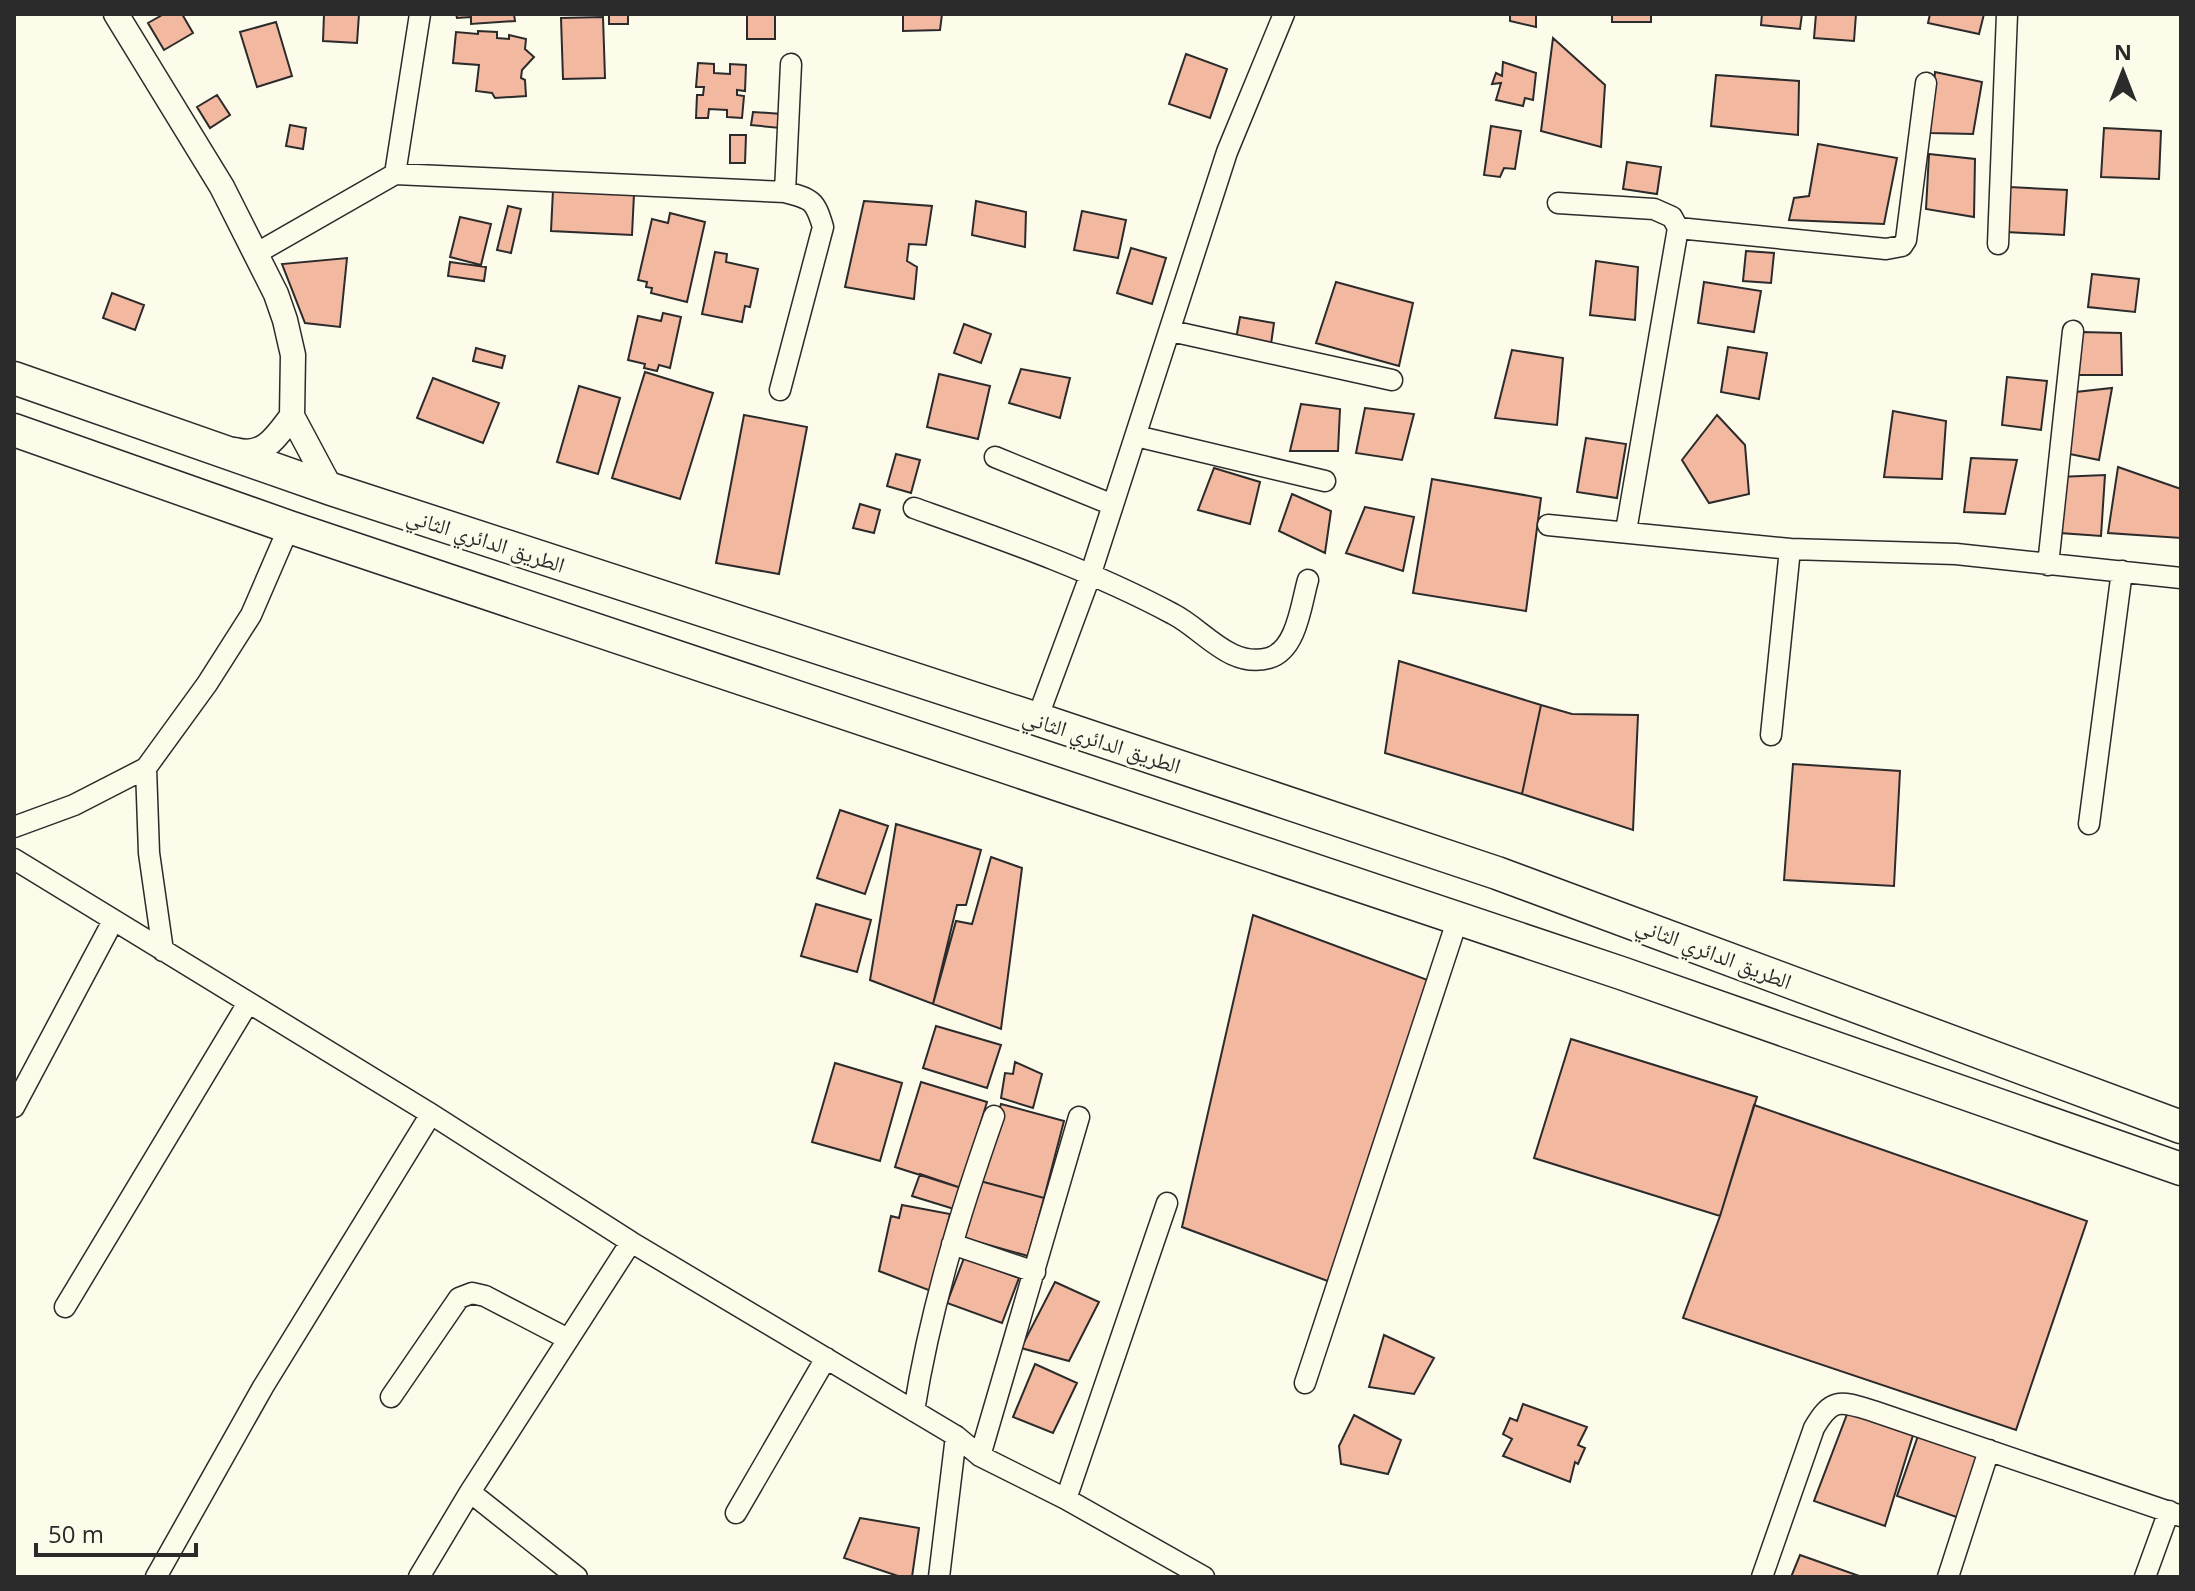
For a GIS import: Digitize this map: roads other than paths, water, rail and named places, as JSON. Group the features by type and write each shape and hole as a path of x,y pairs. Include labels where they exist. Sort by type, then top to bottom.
{"highway":[{"name":"الطريق الدائري الثاني","path":"14,378 331,489 1497,873 2181,1127"},
{"path":"14,430 289,527 1621,973 2181,1169"},
{"path":"1621,973 1645,960 1651,944 1648,927"},
{"path":"1743,1016 1745,988 1761,970"}],"street":[{"path":"116,14 177,110 257,253 285,320 293,355 292,416 331,489"},
{"path":"395,174 420,14"},
{"path":"1037,719 1090,576 1227,152 1284,14"},
{"path":"1998,244 2007,14"},
{"path":"785,192 791,64"},
{"path":"1678,228 1886,249 1902,246 1906,240 1926,83"},
{"path":"257,253 395,174 785,192 805,197 817,205 823,227 780,390"},
{"path":"1558,203 1654,209 1672,217 1678,228 1626,531"},
{"path":"1171,331 1392,380"},
{"path":"2048,565 2073,331"},
{"path":"196,441 249,454 264,448 292,416"},
{"path":"1136,436 1325,481"},
{"path":"995,457 1113,505"},
{"path":"914,508 1056,560 1160,607 1183,619 1219,648 1250,659 1268,659 1289,642 1308,580"},
{"path":"1548,525 1790,549 1956,554 2181,578"},
{"path":"14,827 64,809 146,768 207,684 251,615 289,527"},
{"path":"1771,735 1790,549"},
{"path":"2089,824 2122,571"},
{"path":"146,768 149,853 163,951"},
{"path":"14,859 431,1114 631,1242 956,1436 980,1456 1066,1499 1204,1577"},
{"path":"1305,1383 1458,918"},
{"path":"14,1107 113,921"},
{"path":"65,1307 248,1003"},
{"path":"156,1577 263,1387 431,1114"},
{"path":"914,1411 924,1349 952,1244 994,1116"},
{"path":"980,1456 1079,1117"},
{"path":"1066,1499 1167,1203"},
{"path":"419,1577 631,1242"},
{"path":"952,1244 1035,1272"},
{"path":"391,1397 459,1298 472,1293 485,1296 568,1339"},
{"path":"736,1513 826,1358"},
{"path":"1762,1577 1814,1428 1831,1404 1845,1403 2175,1514 2145,1577"},
{"path":"939,1577 956,1436"},
{"path":"1948,1577 1989,1450"},
{"path":"470,1492 577,1577"}]}
